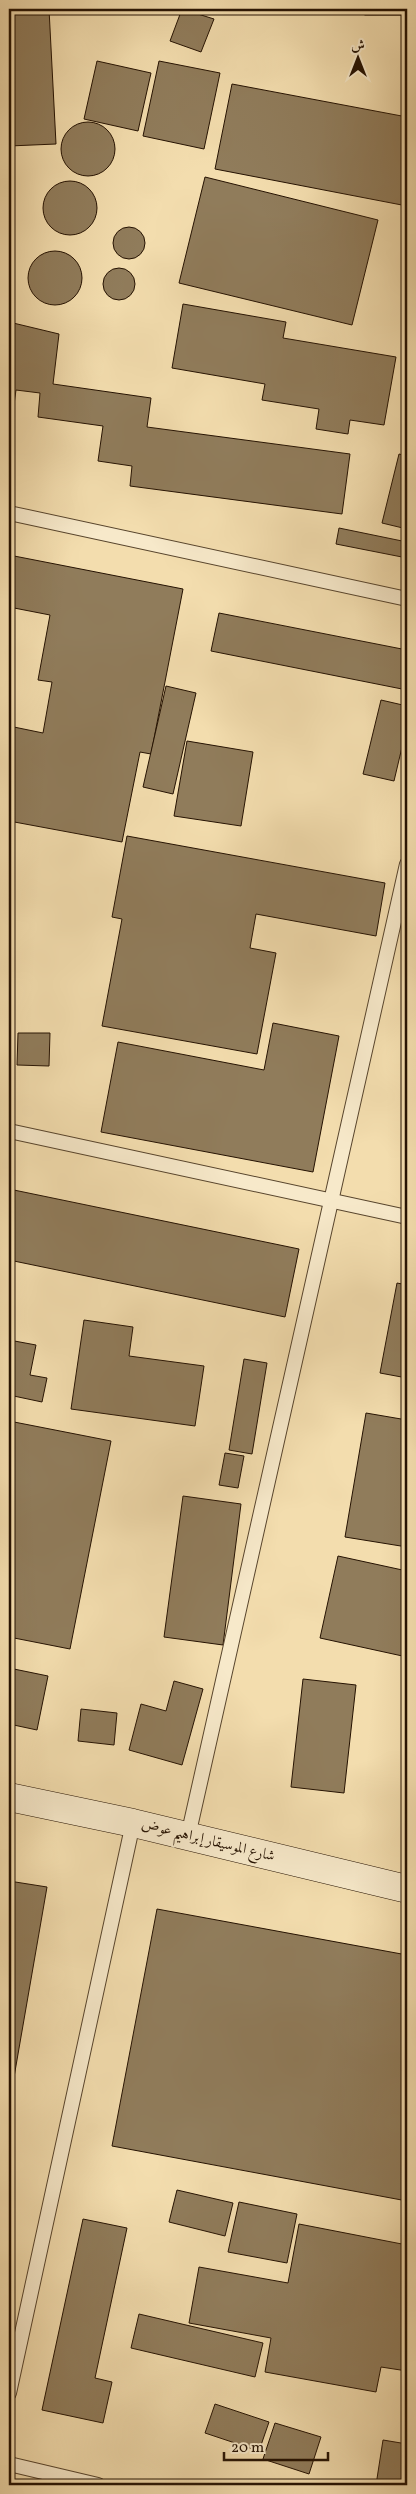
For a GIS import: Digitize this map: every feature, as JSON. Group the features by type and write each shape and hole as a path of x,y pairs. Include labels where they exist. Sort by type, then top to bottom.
{"street":[{"name":"شارع الموسيقار إبراهيم عوض","path":"9,1797 133,1823 407,1889"}],"lane":[{"path":"9,513 407,599"},
{"path":"188,1836 407,864"},
{"path":"9,1130 407,1217"},
{"path":"9,2393 133,1823"},
{"path":"9,2464 98,2485"}],"building":[{"path":"9,9 49,9 56,144 9,146"},
{"path":"182,9 214,19 201,52 170,41"},
{"path":"365,9 407,9 407,15 365,15"},
{"path":"97,61 151,73 138,131 84,119"},
{"path":"159,61 220,73 204,149 143,136"},
{"path":"232,84 407,117 407,206 215,169"},
{"path":"83,122 93,122 103,126 111,134 115,149 111,164 103,172 93,176 83,176 73,172 65,164 61,154 61,144 65,134 73,126"},
{"path":"205,177 378,220 352,325 179,283"},
{"path":"65,181 75,181 85,185 93,193 97,208 93,223 85,231 75,235 65,235 55,231 47,223 43,213 43,203 47,193 55,185"},
{"path":"129,227 135,228 140,232 144,237 144,249 140,254 135,258 129,259 123,258 118,254 114,249 113,243 114,237 118,232 123,228"},
{"path":"50,251 60,251 70,255 78,263 82,278 78,293 70,301 60,305 50,305 40,301 32,293 28,283 28,273 32,263 40,255"},
{"path":"119,268 125,269 130,273 134,278 134,290 130,295 125,299 119,300 113,299 108,295 104,290 103,284 104,278 108,273 113,269"},
{"path":"183,304 286,322 283,338 396,357 384,425 350,420 348,434 316,429 319,409 262,400 265,384 172,368"},
{"path":"9,322 59,334 53,384 151,398 147,427 350,454 342,514 130,486 132,466 98,461 103,426 38,417 40,393 16,390 9,441"},
{"path":"399,454 407,456 407,529 382,523"},
{"path":"339,528 407,542 407,558 336,544"},
{"path":"9,555 183,589 151,754 140,752 122,842 9,821 9,726 43,733 52,682 38,680 50,615 9,607"},
{"path":"219,613 407,650 407,690 211,651"},
{"path":"166,686 196,693 173,794 143,787"},
{"path":"381,700 407,706 407,726 394,781 363,774"},
{"path":"187,741 253,752 241,826 174,816"},
{"path":"127,836 385,883 376,936 256,914 250,948 276,953 257,1054 102,1026 122,919 112,917"},
{"path":"273,1023 339,1036 313,1172 101,1132 118,1042 264,1070"},
{"path":"18,1033 50,1033 49,1066 17,1065"},
{"path":"9,1189 299,1249 285,1317 9,1260"},
{"path":"397,1283 407,1285 407,1378 380,1373"},
{"path":"84,1320 133,1327 129,1356 204,1366 195,1426 71,1409"},
{"path":"9,1340 36,1345 30,1375 47,1378 42,1402 9,1395"},
{"path":"244,1359 267,1363 252,1454 229,1450"},
{"path":"366,1413 407,1420 407,1547 345,1537"},
{"path":"9,1421 111,1441 70,1649 9,1637"},
{"path":"225,1453 244,1456 238,1488 219,1485"},
{"path":"183,1496 241,1504 223,1645 164,1637"},
{"path":"338,1556 407,1571 407,1657 320,1638"},
{"path":"9,1668 48,1676 37,1730 9,1724"},
{"path":"303,1679 356,1685 344,1793 291,1787"},
{"path":"174,1681 203,1689 182,1765 129,1750 141,1704 166,1711"},
{"path":"81,1709 117,1713 114,1745 78,1741"},
{"path":"9,1881 47,1887 9,2106"},
{"path":"157,1909 407,1955 407,2201 112,2146"},
{"path":"177,2190 233,2203 225,2236 169,2222"},
{"path":"239,2202 297,2214 287,2263 228,2252"},
{"path":"83,2219 127,2228 95,2378 112,2382 103,2423 42,2410"},
{"path":"299,2224 407,2245 407,2371 381,2367 376,2392 265,2372 271,2338 189,2323 199,2267 288,2283"},
{"path":"139,2314 263,2343 255,2377 131,2348"},
{"path":"215,2404 269,2422 259,2451 205,2433"},
{"path":"275,2423 321,2437 309,2474 263,2459"},
{"path":"383,2440 407,2444 407,2485 376,2485"}]}
